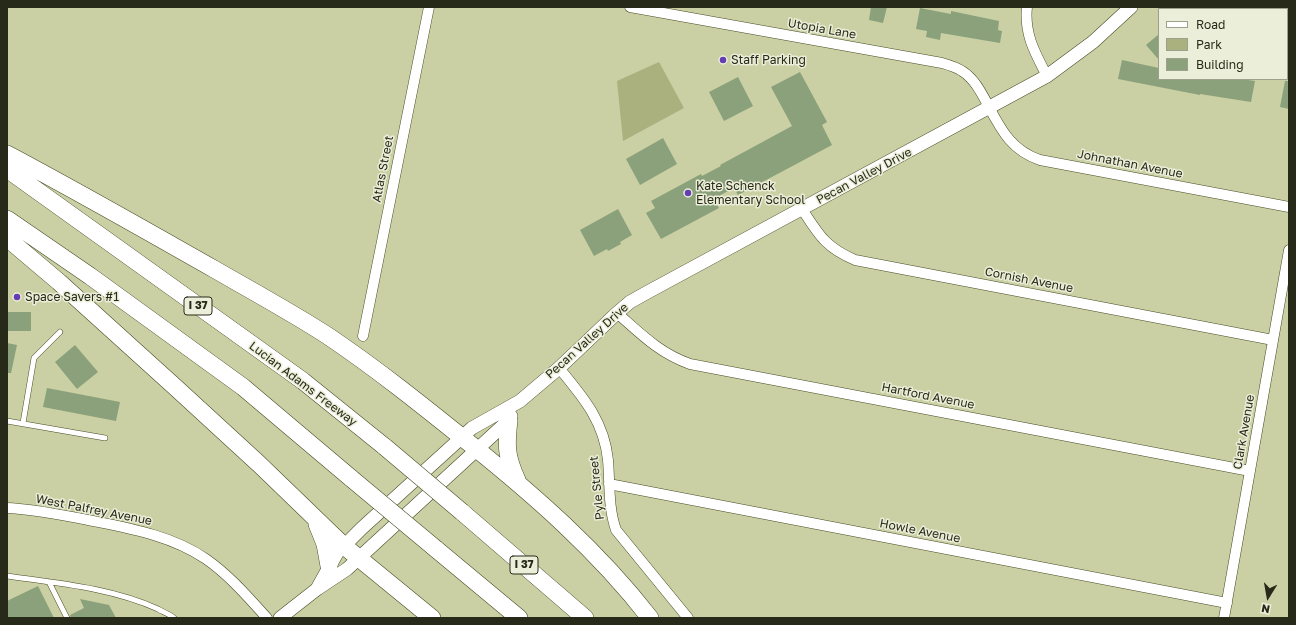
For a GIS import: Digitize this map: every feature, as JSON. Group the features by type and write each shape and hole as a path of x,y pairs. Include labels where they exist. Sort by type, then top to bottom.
{"highway":[{"path":"7,154 87,197 327,335 389,380 518,482 595,555 650,618"},
{"name":"Lucian Adams Freeway","path":"7,169 303,381 385,447 585,618"},
{"path":"7,219 90,276 243,387 519,618"},
{"path":"7,238 174,386 259,464 344,546 432,618"},
{"path":"509,420 507,454 518,482"},
{"path":"314,518 325,544 329,566"}],"main road":[{"name":"Pecan Valley Drive","path":"317,589 338,552 475,425 520,401 559,368 630,302 1047,76 1093,42 1131,7"},
{"name":"Pecan Valley Drive","path":"280,618 359,559 509,420 520,401"}],"street":[{"name":"Atlas Street","path":"363,336 429,7"},
{"name":"Utopia Lane","path":"630,7 948,65 963,71 970,77 982,93 990,108"},
{"path":"1027,7 1025,18 1026,28 1033,47 1047,76"},
{"name":"Johnathan Avenue","path":"990,108 1005,134 1013,144 1027,156 1040,160 1289,207"},
{"name":"Cornish Avenue","path":"802,209 824,240 841,254 855,260 1273,340"},
{"name":"Clark Avenue","path":"1224,618 1289,250"},
{"name":"Hartford Avenue","path":"617,313 656,347 690,364 1250,471"},
{"name":"Pyle Street","path":"559,368 582,396 598,424 606,445 608,484 612,516 616,530 688,618"},
{"name":"Howle Avenue","path":"608,484 1227,603"},
{"name":"West Palfrey Avenue","path":"7,508 49,513 124,527 172,541 193,551 218,568 267,618"}],"lane":[{"path":"23,423 34,358 60,332"},
{"path":"7,421 105,438"},
{"path":"7,576 113,594 146,604 174,618"},
{"path":"49,582 67,618"}],"green space":[{"path":"659,62 684,108 623,141 617,81"}],"building":[{"path":"871,7 887,7 883,23 869,20"},
{"path":"920,8 951,14 951,11 999,21 998,30 1002,31 1000,43 941,33 940,40 926,37 927,31 916,29"},
{"path":"1158,35 1158,59 1146,45"},
{"path":"1122,60 1158,68 1158,80 1255,81 1251,102 1200,95 1118,79"},
{"path":"800,72 827,122 822,125 832,145 738,195 734,188 713,199 719,208 661,239 646,213 655,208 651,201 701,174 702,176 721,166 720,165 792,126 771,87"},
{"path":"738,77 753,106 724,121 709,92"},
{"path":"1285,81 1289,81 1289,109 1280,107"},
{"path":"663,138 677,164 640,185 626,159"},
{"path":"618,209 632,235 620,242 621,244 594,256 580,230"},
{"path":"7,312 31,312 31,331 7,331"},
{"path":"7,343 17,345 11,373 7,373"},
{"path":"75,345 98,372 77,389 55,362"},
{"path":"47,388 120,402 116,421 43,407"},
{"path":"38,586 54,618 7,618 7,601"},
{"path":"80,599 109,605 116,618 71,618 70,615 84,608"}],"place":[{"name":"Staff Parking","path":"723,60"},
{"name":"Kate Schenck Elementary School","path":"688,193"},
{"name":"Space Savers #1","path":"17,297"}]}
